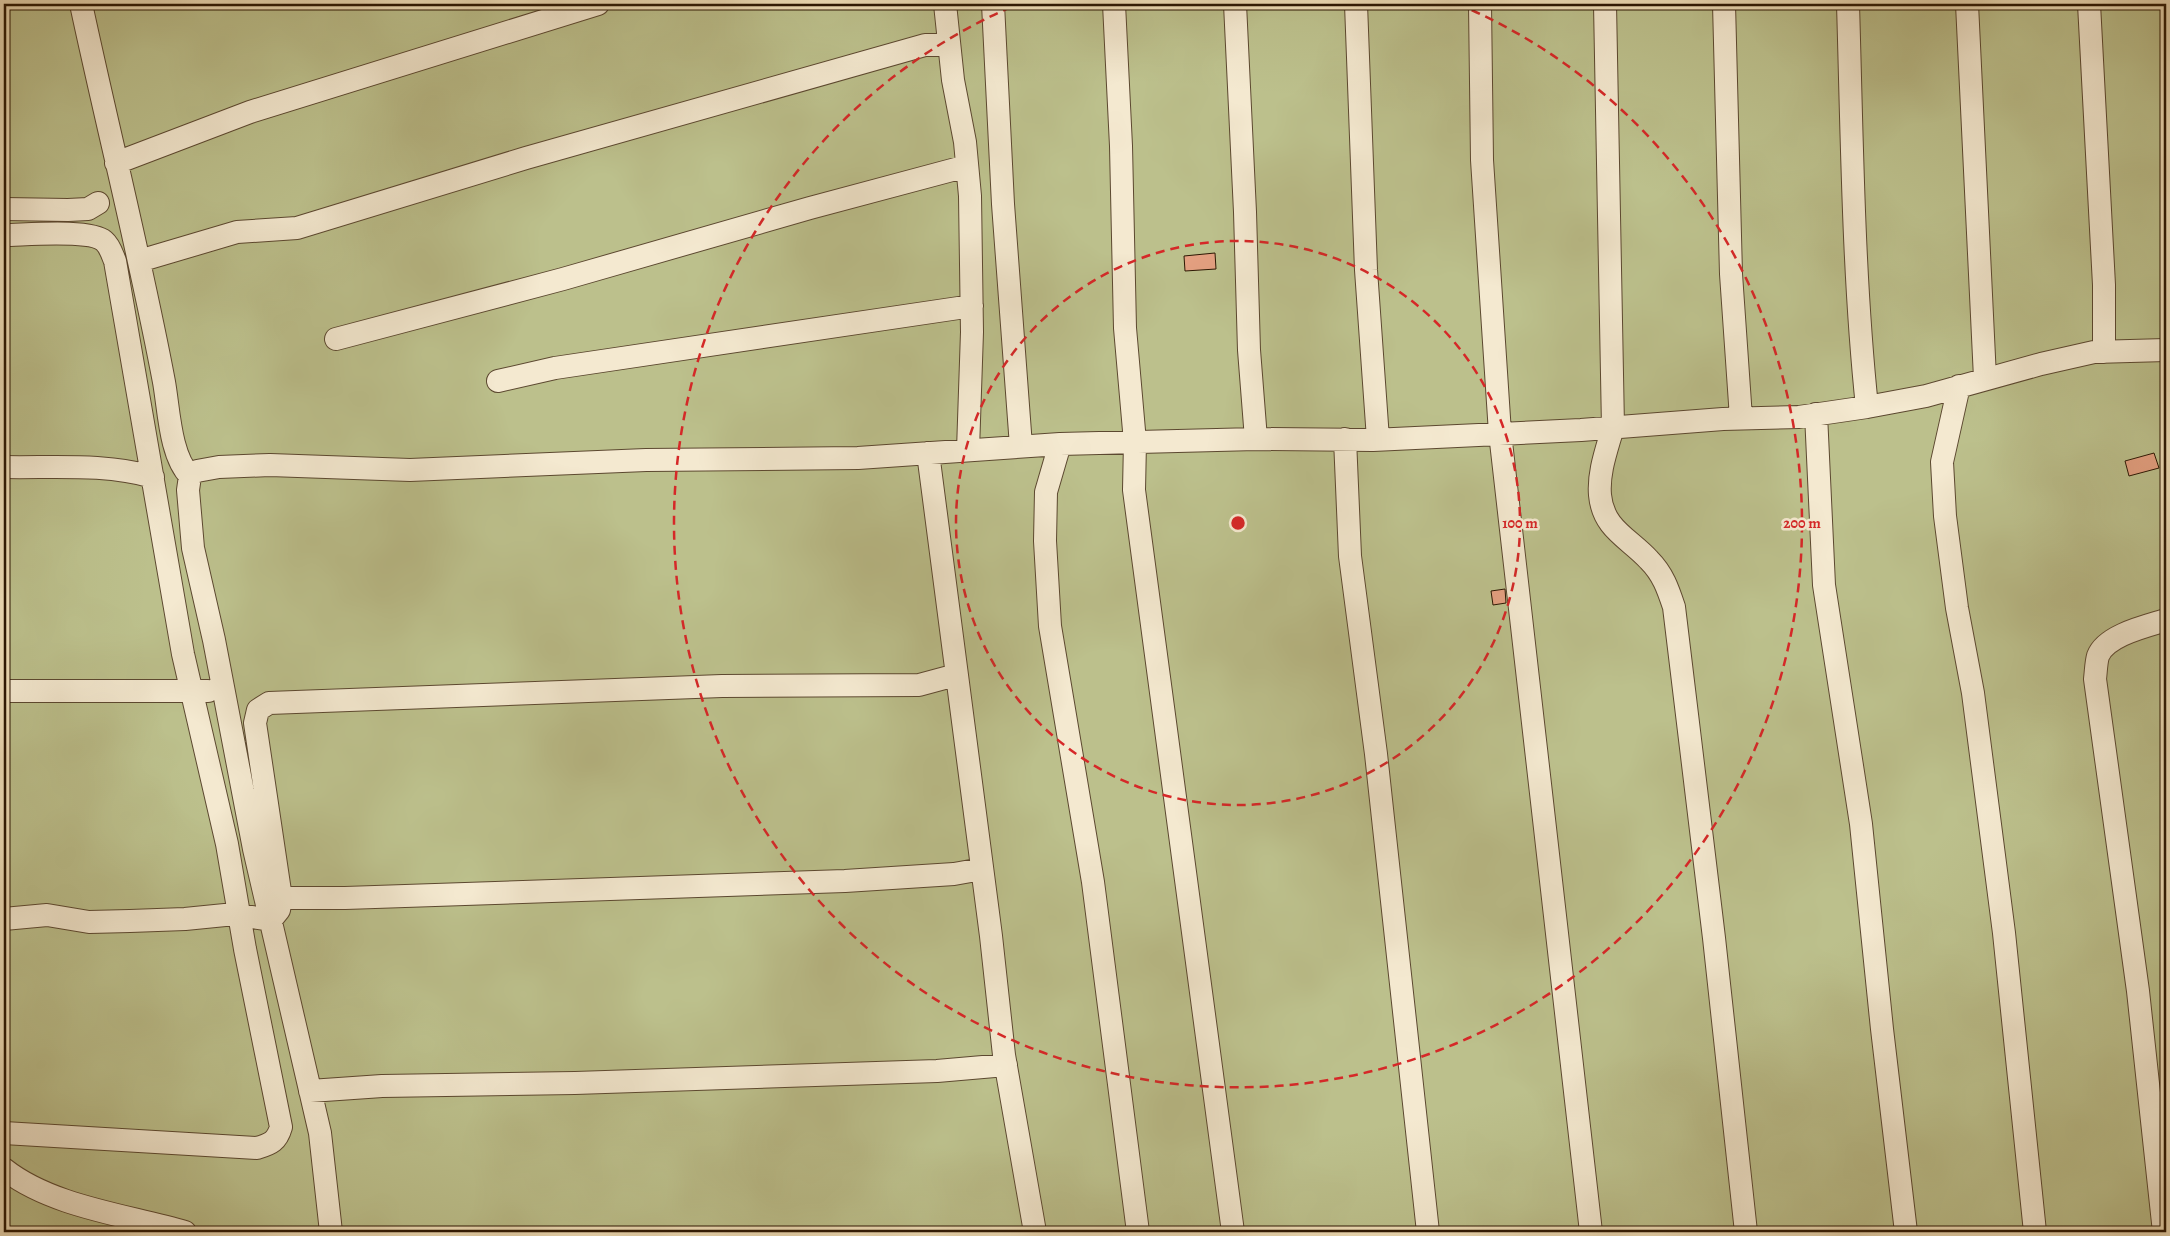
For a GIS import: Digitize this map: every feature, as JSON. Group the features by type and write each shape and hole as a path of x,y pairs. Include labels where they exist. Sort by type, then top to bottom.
{"street":[{"path":"81,4 149,302 171,431 180,462 190,476 188,490 193,548 224,691 254,849 320,1133 331,1232"},
{"path":"116,163 250,112 598,4"},
{"path":"945,4 953,80 965,142 972,244 968,450"},
{"path":"993,4 1003,204 1021,446"},
{"path":"1114,4 1121,146 1126,328 1135,442 1134,490 1168,730 1233,1232"},
{"path":"1235,4 1245,212 1248,350 1256,439"},
{"path":"1356,4 1366,270 1378,439"},
{"path":"1480,4 1482,160 1500,433 1591,1232"},
{"path":"1605,4 1613,427 1600,475 1600,496 1605,515 1616,532 1649,560 1666,582 1674,607 1714,938 1746,1232"},
{"path":"1724,4 1732,274 1741,418"},
{"path":"1848,4 1861,342 1867,407"},
{"path":"1967,4 1985,378"},
{"path":"2089,4 2104,285 2104,352"},
{"path":"139,260 237,232 297,228 526,158 924,45 950,44"},
{"path":"336,339 563,279 810,208 967,166"},
{"path":"4,209 88,209 98,203"},
{"path":"4,235 88,234 104,241 110,249 119,281 183,654 227,844 245,950 281,1127 278,1137 272,1144 257,1148 4,1133"},
{"path":"498,380 555,368 972,306"},
{"path":"190,476 197,471 218,467 262,465 410,470 646,460 858,458 1060,444 1256,439 1378,439 1613,427 1816,414 1867,407 1926,396 1985,378 2094,352 2166,350"},
{"path":"1959,386 1942,462 1945,516 1957,608 1973,693 2004,933 2035,1232"},
{"path":"1816,414 1824,585 1861,824 1882,1029 1906,1232"},
{"path":"1345,439 1350,556 1376,754 1428,1232"},
{"path":"1060,444 1046,492 1045,541 1050,626 1093,882 1138,1232"},
{"path":"928,453 1006,1065 1035,1232"},
{"path":"4,467 134,471 153,477"},
{"path":"2164,1232 2138,992 2095,679 2099,654 2108,644 2126,633 2166,620"},
{"path":"270,920 279,910 281,898 255,723 258,710 268,703 722,686 919,686 956,675"},
{"path":"4,691 224,691"},
{"path":"281,898 345,898 844,881 954,874 982,869"},
{"path":"4,920 47,915 89,922 130,922 240,915 270,920"},
{"path":"310,1091 382,1086 575,1083 937,1071 1006,1065"},
{"path":"4,1169 14,1177 66,1200 185,1232"}],"green space":[{"path":"4,4 2166,4 2166,1232 4,1232"}],"building":[{"path":"1215,253 1216,269 1185,271 1184,256"},
{"path":"2154,453 2159,468 2129,476 2125,461"},
{"path":"1505,589 1506,603 1493,605 1491,591"}]}
